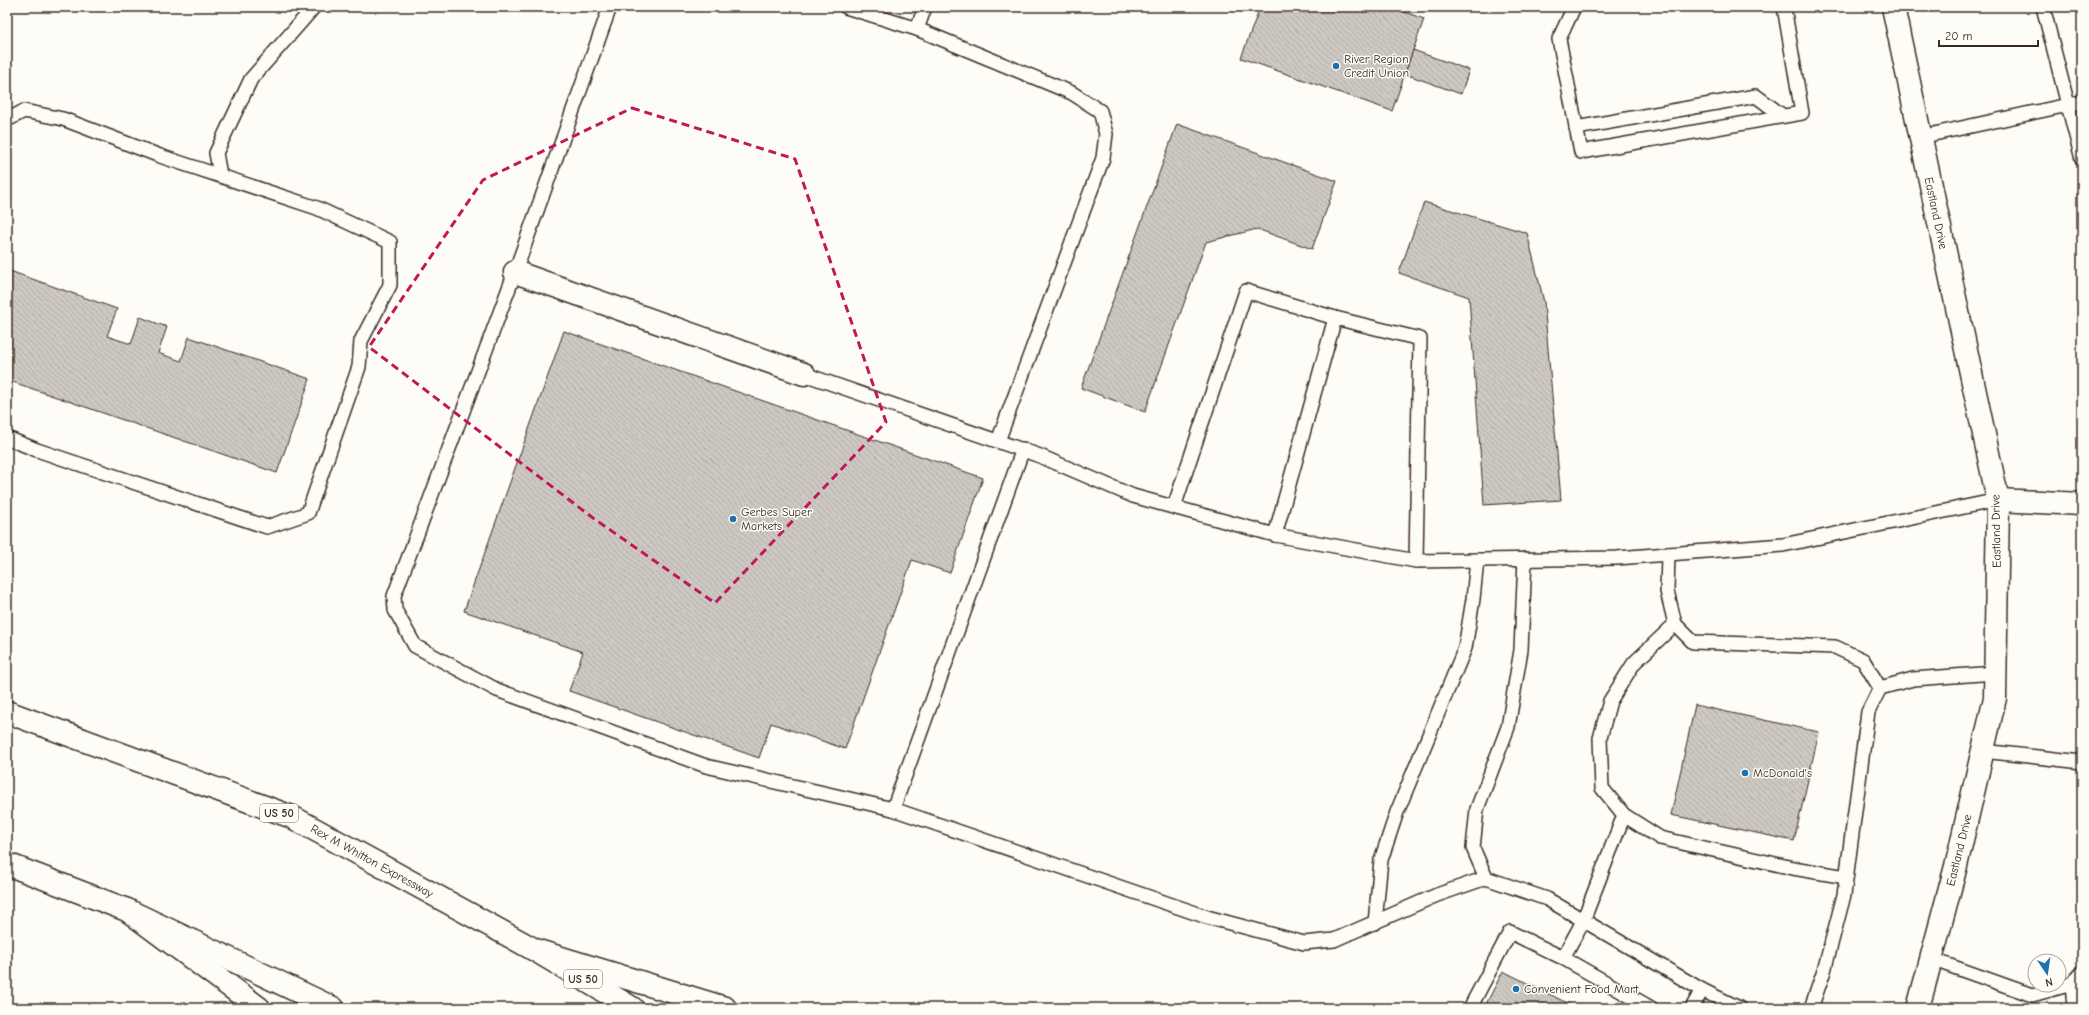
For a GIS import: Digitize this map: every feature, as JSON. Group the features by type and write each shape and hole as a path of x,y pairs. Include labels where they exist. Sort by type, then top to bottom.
{"main road":[{"name":"Eastland Drive","path":"1893,7 1998,500 1995,698 1956,866 1918,1008"},
{"path":"515,272 804,374"},
{"path":"1998,500 2082,504"},
{"name":"Rex M Whitton Expressway","path":"7,712 292,817 535,950 632,1008"},
{"path":"7,864 127,910 333,1008"},
{"path":"127,910 259,1008"},
{"path":"535,950 725,1008"}],"lane":[{"path":"220,174 216,152 251,79 314,7"},
{"path":"610,7 515,272 394,596 395,610 415,646 497,690 706,766 893,809 1207,917 1304,943 1334,940 1437,895 1486,878 1547,899 1702,990 1739,1008"},
{"path":"846,7 917,30 1072,93 1100,111 1106,134 1103,158 998,440"},
{"path":"917,30 924,7"},
{"path":"1574,7 1559,39 1581,152 1802,113 1784,7"},
{"path":"2043,7 2082,159"},
{"path":"1576,128 1756,96 1783,116"},
{"path":"1920,137 2082,102"},
{"path":"7,120 24,111 62,119 160,156 220,174 282,198 317,208 390,242 390,285 361,341 359,367 308,513 267,527 37,450 7,438"},
{"path":"1174,507 1246,291 1335,318 1420,339 1416,561"},
{"path":"1275,535 1335,318"},
{"path":"804,374 1024,449 1133,496 1275,535 1416,561 1617,558 1783,545 1998,500"},
{"path":"893,809 1024,449"},
{"path":"1668,554 1667,591 1675,624 1693,642 1835,647 1863,660 1880,688"},
{"path":"1486,878 1473,848 1477,809 1508,728 1521,650 1525,559"},
{"path":"1375,922 1381,860 1397,812 1465,648 1474,599 1477,560"},
{"path":"1675,624 1634,663 1610,701 1600,738 1602,788 1624,815 1660,838 1793,868 1846,877"},
{"path":"1811,1008 1824,971 1844,895 1868,712 1880,688 1913,679 1995,673"},
{"path":"1983,751 2082,762"},
{"path":"1563,958 1583,921 1624,815"},
{"path":"1470,1008 1510,932 1563,958 1650,1008"},
{"path":"1931,959 2032,995 2072,984 2082,973"},
{"path":"2072,984 2074,1008"},
{"path":"1692,1008 1702,990"}],"highlighted area":[{"path":"632,108 795,159 886,422 715,603 593,518 369,347 483,180"}],"building":[{"name":"River Region Credit Union","path":"1260,7 1391,7 1424,19 1392,111 1241,58"},
{"path":"1413,50 1469,70 1461,94 1405,74"},
{"path":"1177,124 1337,181 1312,249 1257,229 1206,242 1145,412 1081,388"},
{"path":"1424,202 1527,233 1544,302 1561,500 1484,505 1469,297 1399,273"},
{"path":"7,270 117,309 107,336 131,344 140,317 167,327 158,353 181,361 189,337 310,379 277,473 7,380"},
{"name":"Gerbes Super Markets","path":"564,331 983,478 950,573 912,560 845,749 771,723 759,758 569,691 583,652 464,611"},
{"name":"McDonald's","path":"1695,705 1819,732 1794,841 1671,815"},
{"name":"Convenient Food Mart","path":"1503,971 1577,1008 1484,1008"}],"place":[{"name":"River Region Credit Union","path":"1336,66"},
{"name":"Gerbes Super Markets","path":"733,519"},
{"name":"McDonald's","path":"1745,773"},
{"name":"Convenient Food Mart","path":"1516,989"}]}
